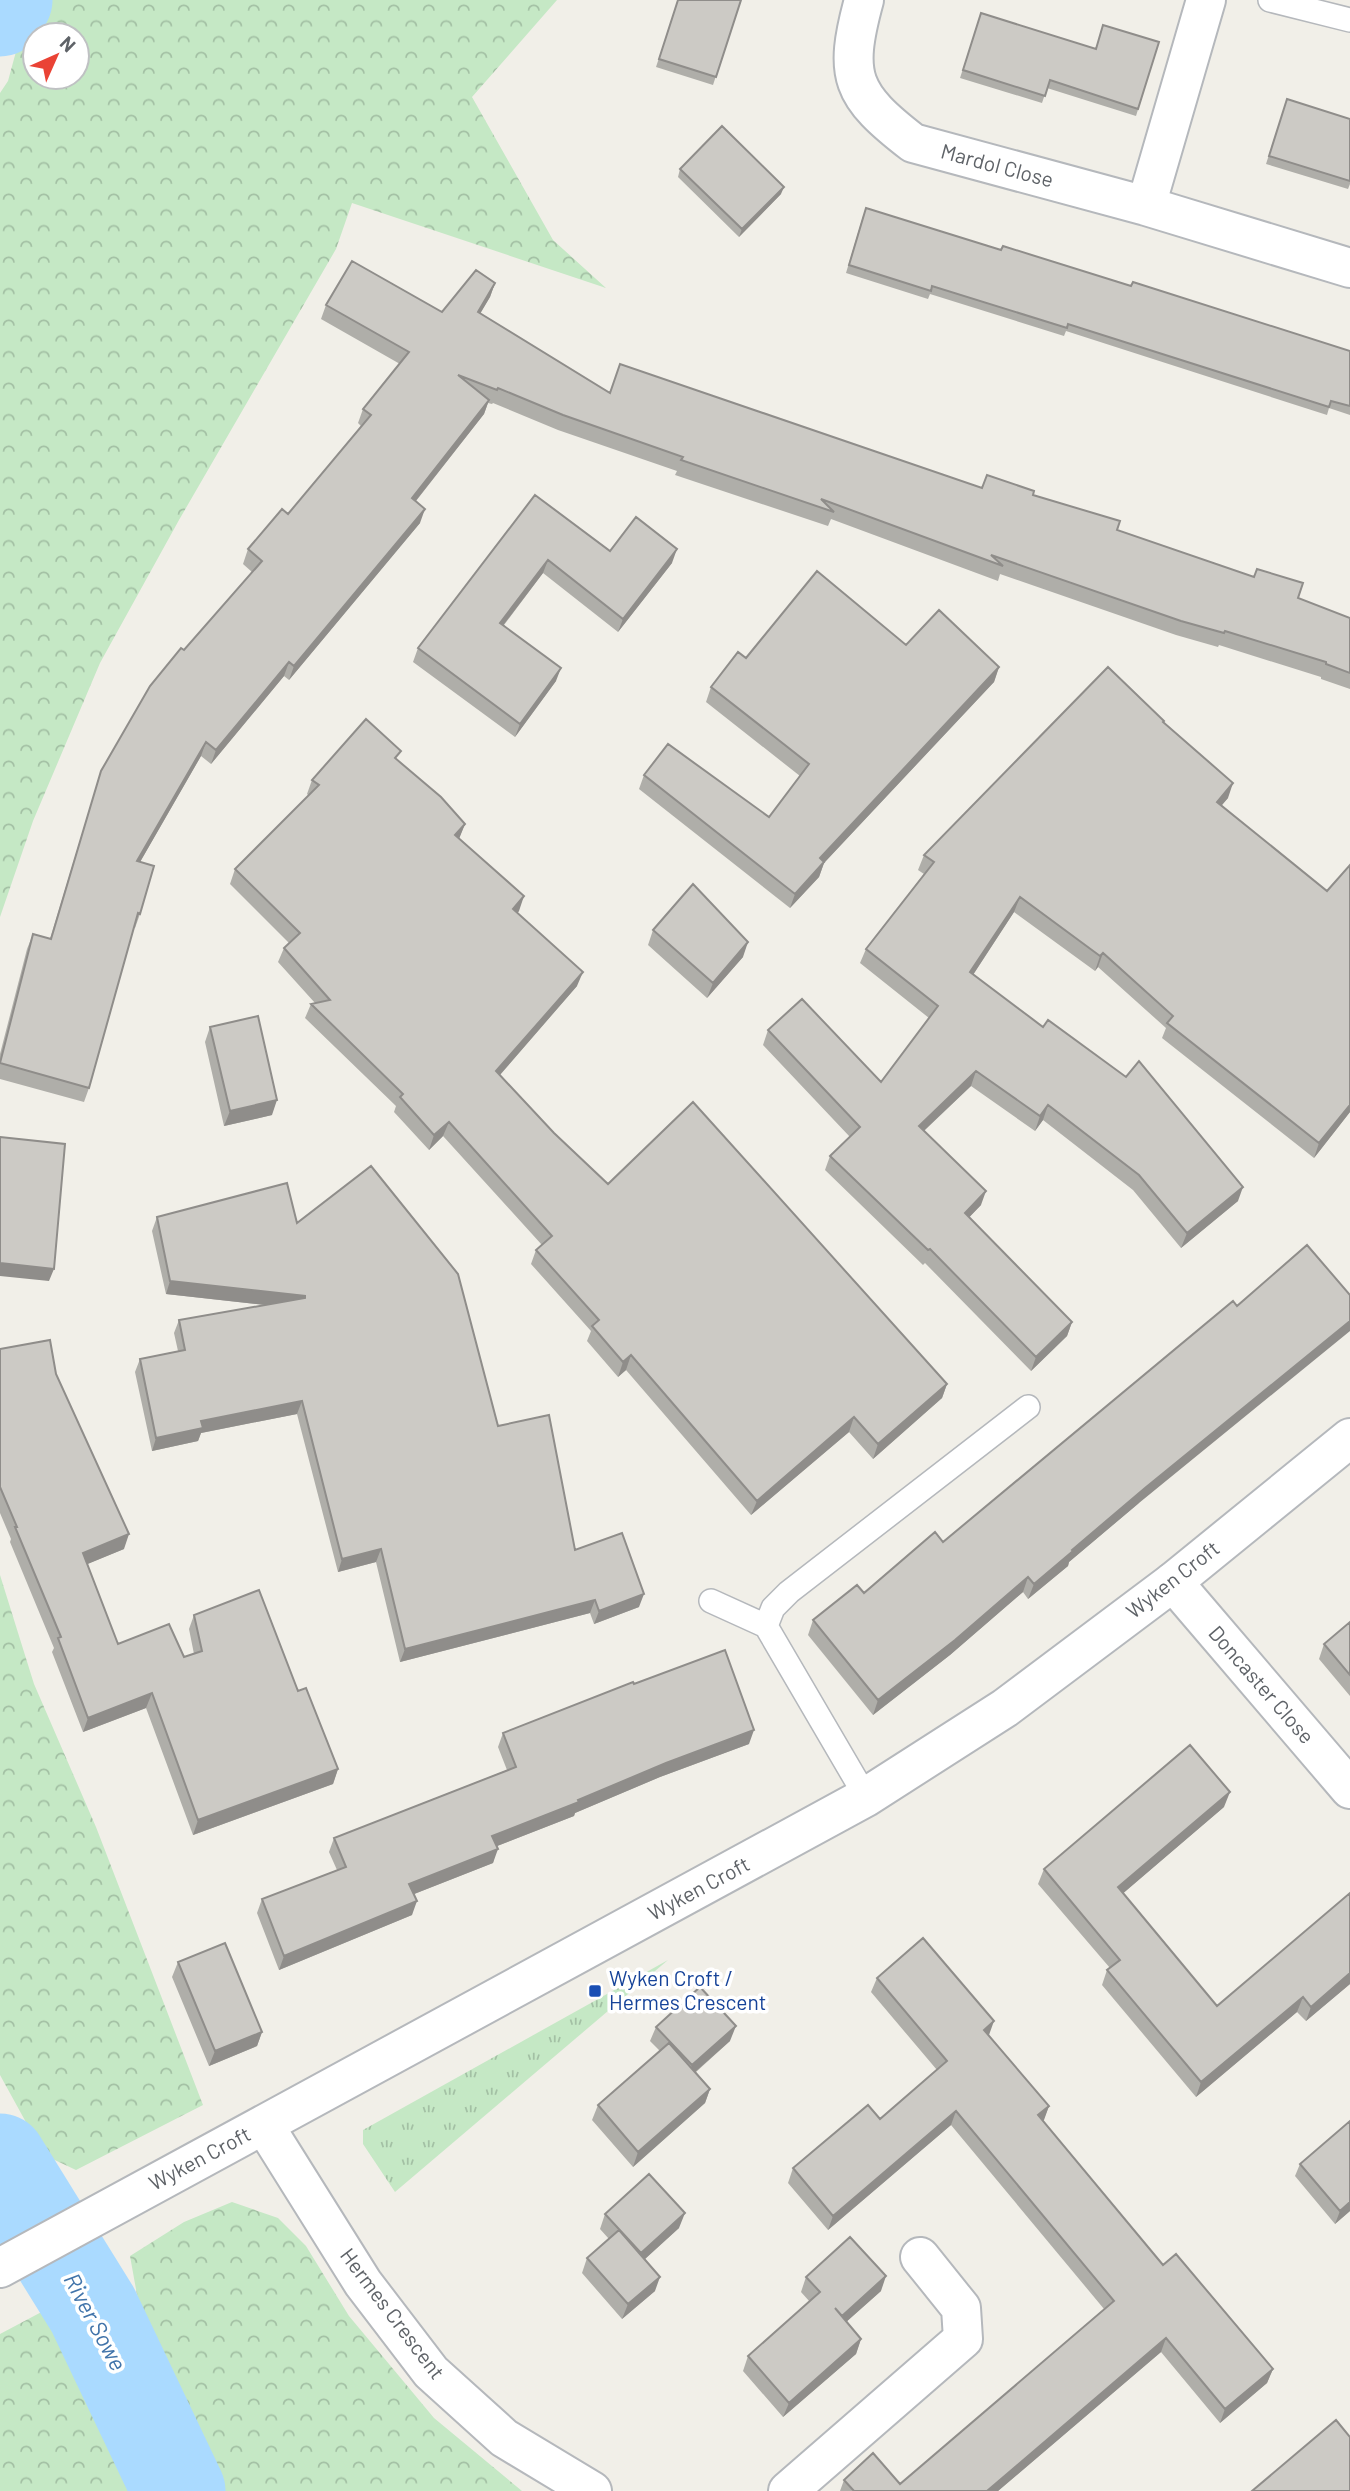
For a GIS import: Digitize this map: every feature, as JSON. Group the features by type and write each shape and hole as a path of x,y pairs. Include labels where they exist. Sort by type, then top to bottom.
{"street":[{"name":"Mardol Close","path":"864,0 855,37 853,70 863,98 886,122 913,143 1146,206 1350,268"},
{"path":"1146,206 1206,0"},
{"name":"Wyken Croft","path":"5,2265 866,1797 1005,1708 1173,1582 1350,1438"},
{"name":"Doncaster Close","path":"1173,1582 1350,1788"},
{"name":"Hermes Crescent","path":"264,2125 363,2283 431,2372 505,2438 592,2491"},
{"path":"788,2491 963,2339 961,2308 920,2257"}],"lane":[{"path":"1270,0 1350,20"},
{"path":"766,1626 774,1608 789,1592 1028,1407"},
{"path":"710,1601 766,1626 866,1797"}],"green space":[{"path":"30,0 557,0 472,97 553,240 606,288 352,203 336,249 179,520 100,663 33,821 0,917 0,93 8,81 21,33 21,91 91,91 91,21 24,21"},
{"path":"0,1575 34,1684 96,1827 203,2105 76,2170 44,2155 0,2075"},
{"path":"668,1960 395,2192 363,2144 363,2130"},
{"path":"232,2202 278,2218 306,2246 349,2316 434,2418 522,2491 225,2491 141,2317 130,2256 184,2222"},
{"path":"66,2299 160,2491 0,2491 0,2334"}],"building":[{"path":"678,0 741,0 716,77 659,59"},
{"path":"981,13 1096,49 1103,25 1159,42 1138,109 1050,80 1045,96 963,70"},
{"path":"1287,99 1350,119 1350,181 1269,156"},
{"path":"722,126 784,187 742,229 680,169"},
{"path":"866,208 1001,250 1003,246 1131,286 1133,282 1350,351 1350,406 1331,401 1329,407 1068,324 1067,328 932,286 931,291 849,265"},
{"path":"352,261 442,312 476,270 495,283 478,312 610,393 620,364 982,488 987,475 1034,491 1033,495 1120,521 1117,530 1254,577 1257,569 1303,583 1298,598 1350,618 1350,673 1326,662 1225,631 1224,633 1181,621 991,555 1003,566 821,499 834,512 681,460 683,457 458,375 489,400 412,498 425,509 294,666 289,662 216,750 206,742 137,861 154,866 140,914 138,913 89,1088 0,1063 33,934 51,939 101,771 150,686 181,648 184,650 262,561 248,549 282,509 288,514 371,415 363,409 409,352 326,305"},
{"path":"535,495 610,551 636,517 677,549 623,619 548,560 500,623 561,668 520,724 418,648"},
{"path":"817,571 906,645 939,610 999,667 820,858 824,862 795,894 644,775 668,744 769,817 809,764 711,687 738,652 746,658"},
{"path":"1108,667 1163,722 1233,783 1217,802 1327,891 1350,865 1350,1105 1319,1143 1167,1023 1173,1016 1103,953 1100,956 1020,897 970,972 1043,1027 1048,1020 1126,1077 1139,1061 1243,1187 1187,1233 1139,1175 1048,1105 1040,1116 976,1071 919,1126 986,1191 965,1213 1072,1322 1036,1357 930,1249 830,1156 860,1127 768,1030 802,999 881,1082 938,1006 866,949 934,862 924,855"},
{"path":"366,719 401,751 395,758 441,797 465,824 455,835 524,896 513,909 583,972 496,1071 554,1133 608,1184 693,1102 947,1384 878,1444 854,1417 757,1501 631,1355 623,1362 592,1326 599,1320 536,1250 552,1236 449,1122 434,1135 400,1097 403,1094 311,1004 330,1000 284,948 300,933 235,869 319,785 312,780"},
{"path":"693,884 748,942 713,983 653,930"},
{"path":"258,1016 277,1100 230,1111 210,1027"},
{"path":"0,1137 65,1144 54,1269 0,1263"},
{"path":"371,1166 458,1274 498,1426 549,1415 575,1550 622,1533 644,1594 599,1611 595,1600 405,1649 381,1549 342,1559 302,1401 201,1421 203,1428 156,1438 140,1359 185,1350 179,1320 305,1298 170,1281 157,1217 287,1183 297,1223"},
{"path":"1307,1245 1350,1295 1350,1321 1145,1488 1034,1584 1028,1577 955,1640 878,1700 813,1620 857,1585 864,1593 935,1532 943,1542 1233,1301 1237,1306"},
{"path":"50,1340 56,1374 129,1534 83,1553 118,1644 169,1624 184,1657 202,1651 194,1615 259,1590 298,1691 306,1688 338,1769 198,1820 152,1693 88,1718 58,1638 61,1637 0,1487 0,1349"},
{"path":"1350,1622 1350,1675 1324,1644"},
{"path":"725,1650 754,1730 666,1763 578,1800 579,1802 492,1836 498,1849 409,1884 417,1901 284,1956 262,1899 346,1867 334,1838 516,1767 503,1733 633,1682 634,1684"},
{"path":"1190,1745 1230,1792 1118,1887 1217,2006 1350,1893 1350,1973 1311,2007 1303,1997 1201,2082 1107,1970 1120,1960 1044,1869"},
{"path":"923,1938 994,2021 984,2030 1049,2106 1038,2115 1163,2265 1176,2254 1273,2369 1225,2409 1166,2338 987,2491 854,2491 844,2480 873,2453 900,2484 1114,2301 956,2111 833,2216 793,2168 868,2105 880,2119 947,2061 877,1978"},
{"path":"225,1943 262,2032 215,2051 178,1962"},
{"path":"700,1987 736,2026 692,2065 656,2027"},
{"path":"669,2043 710,2089 638,2152 598,2105"},
{"path":"1350,2121 1350,2202 1340,2211 1300,2164"},
{"path":"649,2174 685,2213 641,2253 605,2214"},
{"path":"619,2230 660,2277 628,2304 587,2258"},
{"path":"850,2237 886,2276 842,2316 835,2308 861,2339 789,2403 748,2356 820,2292 806,2277"},
{"path":"1336,2420 1350,2437 1350,2491 1252,2491"}],"waterway":[{"name":"River Sowe","path":"0,10 6,0"},
{"name":"River Sowe","path":"0,2160 93,2310 179,2491"}],"place":[{"name":"Wyken Croft / Hermes Crescent","path":"595,1991"}]}
